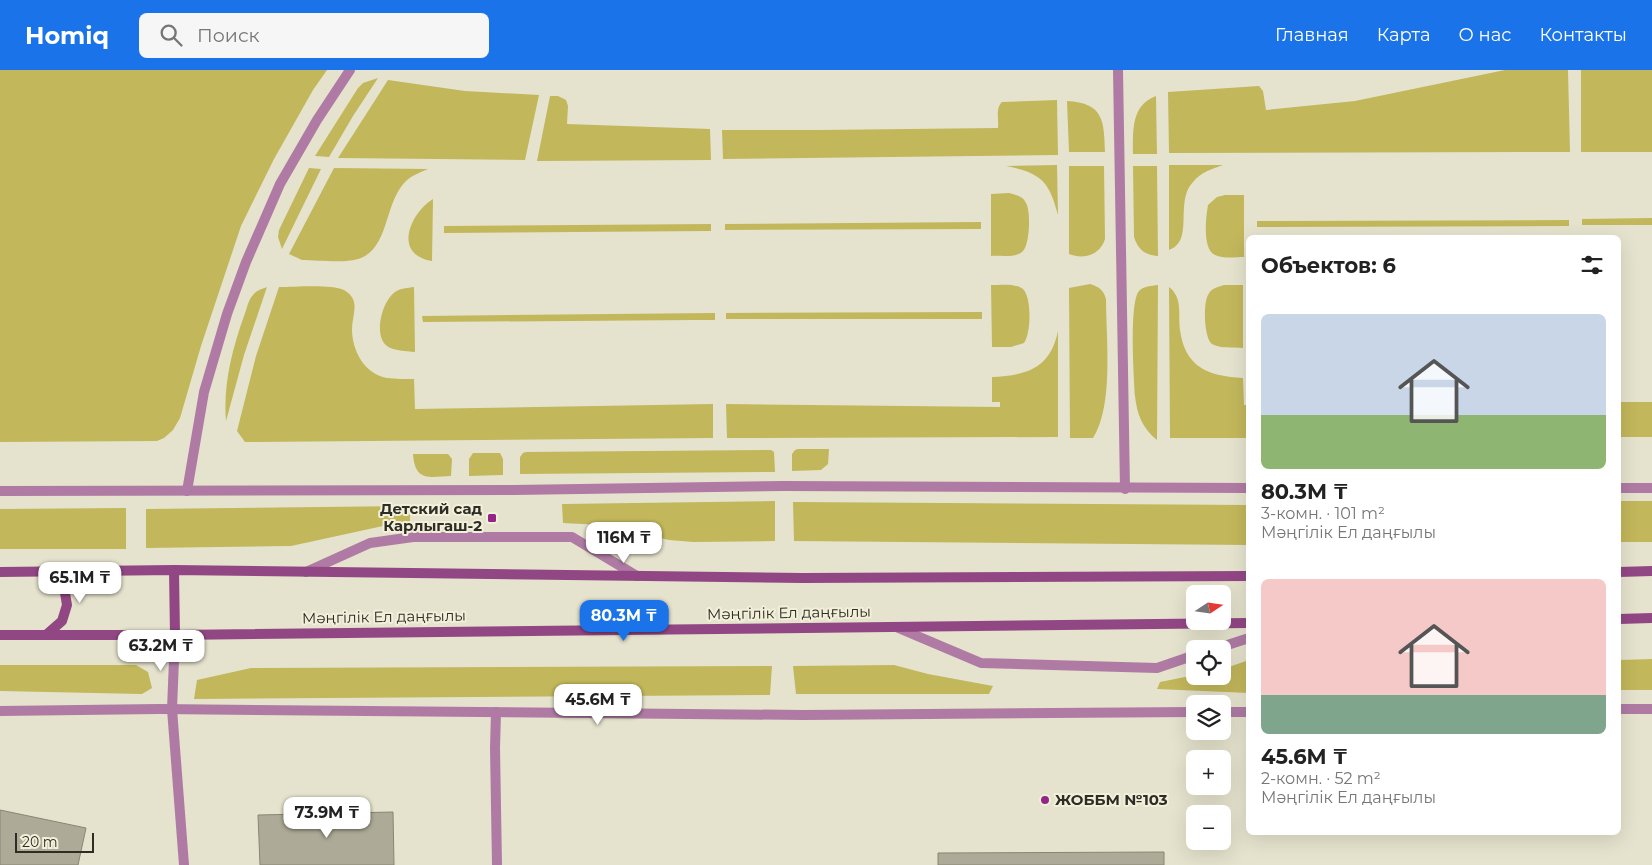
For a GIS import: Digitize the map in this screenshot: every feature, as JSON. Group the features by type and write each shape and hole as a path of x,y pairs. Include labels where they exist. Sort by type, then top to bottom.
{"main road":[{"path":"174,570 175,635"},
{"path":"0,572 174,570 812,578 1246,576"},
{"path":"1621,572 1652,571"},
{"path":"46,635 62,621 67,605 64,587 47,572"},
{"path":"1621,619 1652,618"},
{"name":"Мәңгілік Ел даңғылы","path":"0,635 175,635 1246,623"}],"street":[{"path":"187,491 204,392 227,314 246,262 280,184 317,120 350,70"},
{"path":"1118,70 1125,488"},
{"path":"0,491 513,490 784,486 1246,488"},
{"path":"1621,488 1652,488"},
{"path":"306,572 370,543 413,537 572,537 637,576"},
{"path":"895,627 981,663 1157,668 1186,658"},
{"path":"175,635 172,709 184,865"},
{"path":"1231,644 1246,639"},
{"path":"0,710 172,709 804,715 1186,712"},
{"path":"1621,709 1652,709"},
{"path":"496,712 497,865"},
{"path":"1231,712 1246,712"}],"shaded area":[{"path":"0,70 327,70 313,90 274,159 241,226 201,346 180,418 173,430 164,438 157,441 0,442"},
{"path":"1505,70 1568,70 1570,152 1169,153 1168,92 1259,86 1263,91 1266,110 1355,101"},
{"path":"1581,70 1652,70 1652,152 1581,152"},
{"path":"378,78 329,157 315,156 358,88 363,83"},
{"path":"388,80 465,91 539,95 525,160 338,158"},
{"path":"550,96 558,96 566,100 568,106 567,124 710,129 711,160 537,161"},
{"path":"1156,96 1157,154 1133,154 1133,136 1138,112 1148,100"},
{"path":"1057,100 1058,155 723,159 722,130 998,128 998,111 1002,102"},
{"path":"1067,101 1088,105 1100,116 1104,131 1105,152 1069,152"},
{"path":"1057,165 1058,215 1051,194 1041,180 1035,175 1006,166"},
{"path":"1169,165 1223,165 1207,171 1193,182 1185,200 1181,238 1177,245 1169,250"},
{"path":"1069,166 1104,166 1105,239 1099,249 1091,255 1075,256 1069,254"},
{"path":"1133,166 1157,166 1158,256 1142,251 1134,237"},
{"path":"309,168 321,169 282,249 278,237 279,230"},
{"path":"334,168 428,169 409,178 400,189 394,199 382,234 370,252 361,258 348,261 302,260 289,254"},
{"path":"1009,193 1021,197 1028,207 1029,228 1027,243 1019,254 991,256 991,194"},
{"path":"1244,195 1244,257 1218,256 1211,252 1208,246 1206,217 1208,205 1217,197"},
{"path":"433,199 432,261 420,257 412,251 409,243 409,233 417,214"},
{"path":"1652,218 1652,225 1582,225 1582,219"},
{"path":"1569,220 1569,226 1257,227 1257,221"},
{"path":"981,222 981,229 725,230 725,224"},
{"path":"711,224 711,231 444,233 444,226"},
{"path":"1090,284 1100,289 1106,299 1107,371 1104,408 1100,424 1093,438 1070,438 1069,288"},
{"path":"991,285 1016,286 1023,289 1026,293 1030,316 1028,332 1024,343 1011,347 992,347"},
{"path":"1158,285 1157,440 1144,426 1137,409 1133,324 1136,298 1139,291 1145,287"},
{"path":"1224,285 1243,285 1243,348 1215,346 1207,335 1205,320 1206,299 1211,291"},
{"path":"267,287 244,355 226,421 227,381 236,342 250,299 256,292"},
{"path":"279,287 331,287 344,290 349,294 353,298 354,305 352,326 354,345 361,360 372,372 379,376 414,379 415,409 713,404 713,438 245,442 237,431 256,356"},
{"path":"414,287 415,352 393,349 383,341 381,334 380,326 383,310 390,296 395,292"},
{"path":"1169,287 1178,301 1180,330 1187,353 1201,368 1209,372 1243,378 1244,405 1246,405 1246,438 1170,438"},
{"path":"982,312 982,319 726,319 726,313"},
{"path":"715,313 715,320 423,322 422,316"},
{"path":"1058,331 1058,437 727,438 726,404 1000,407 1000,402 992,402 992,377 1026,372 1043,362 1054,344"},
{"path":"1621,402 1652,402 1652,437 1621,437"},
{"path":"798,449 829,449 828,464 821,470 792,471 792,454"},
{"path":"771,450 774,452 775,472 520,474 520,457 526,452"},
{"path":"473,453 500,453 503,459 503,475 469,476 469,459"},
{"path":"413,454 448,454 452,459 451,476 430,477 420,474 414,463"},
{"path":"775,501 775,541 693,542 669,540 601,525 563,523 562,504"},
{"path":"1621,501 1652,501 1652,542 1621,542"},
{"path":"793,502 1246,505 1246,545 794,541"},
{"path":"410,506 410,525 383,526 291,546 146,548 146,509"},
{"path":"126,508 126,549 0,549 0,509"},
{"path":"1652,659 1652,690 1621,690 1621,660"},
{"path":"1246,661 1246,693 1157,689 1160,682 1186,677 1186,685 1231,685 1231,666"},
{"path":"0,665 136,665 148,672 152,688 142,694 0,691"},
{"path":"894,665 928,674 993,686 989,694 796,694 793,666"},
{"path":"772,666 770,695 194,699 197,680 251,668"}],"building":[{"path":"0,810 86,828 78,865 0,865"},
{"path":"393,812 394,865 260,865 258,815"},
{"path":"1164,852 1164,865 938,865 938,853"}],"place":[{"name":"Детский сад Карлыгаш-2","path":"492,518"},
{"name":"ЖОББМ №103","path":"1045,800"}]}
